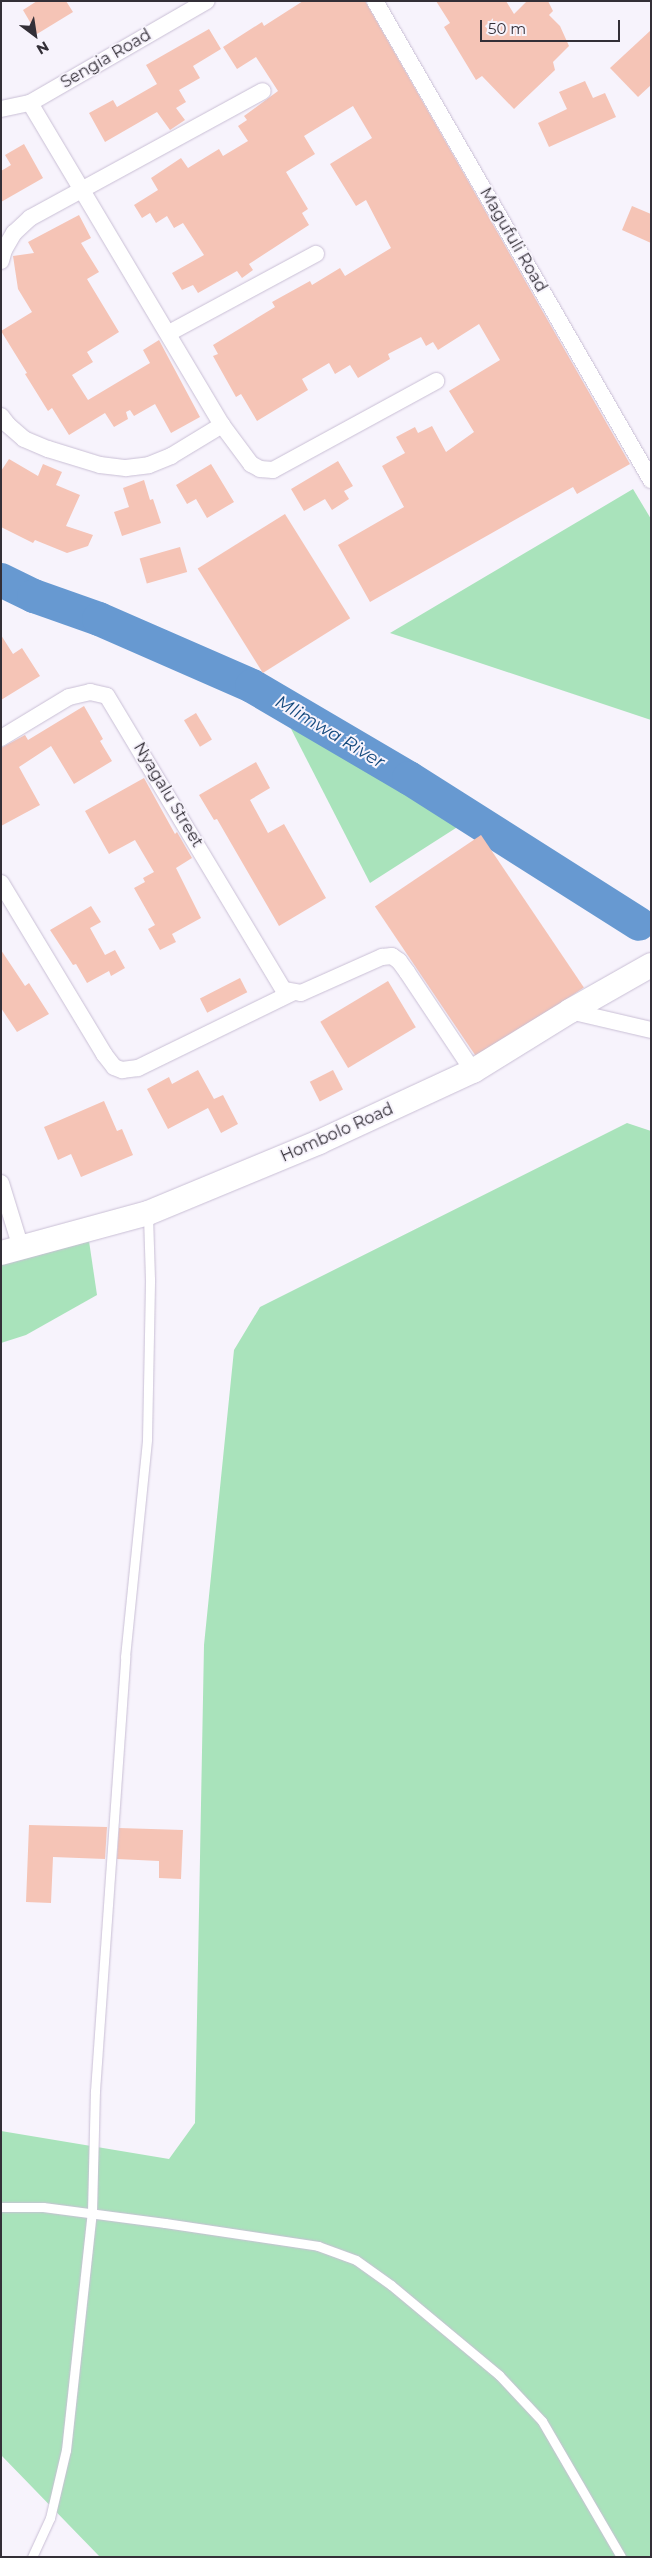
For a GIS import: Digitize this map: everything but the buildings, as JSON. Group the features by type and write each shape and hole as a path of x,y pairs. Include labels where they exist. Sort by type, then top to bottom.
{"street":[{"name":"Sengia Road","path":"1,109 30,103 207,1"},
{"name":"Magufuli Road","path":"375,1 651,480"},
{"path":"1,261 4,250 14,233 30,218 81,188 263,91"},
{"path":"30,103 169,333 222,425 251,464 260,469 273,470 436,381"},
{"path":"169,333 316,254"},
{"path":"1,416 24,439 48,449 100,465 126,468 149,465 171,456 222,425"},
{"name":"Nyagalu Street","path":"1,738 68,697 90,692 107,696 278,982 284,990 292,993"},
{"path":"1,882 104,1054 114,1067 122,1070 138,1068 292,993 301,993 382,957 392,956 399,960 474,1072"},
{"name":"Hombolo Road","path":"11,1250 148,1213 319,1142 474,1072 570,1011 651,965"},
{"path":"570,1011 651,1030"},
{"path":"1,1183 11,1250"}],"lane":[{"path":"32,2557 50,2518 66,2450 92,2212 95,2091 125,1657 147,1439 150,1279 148,1213"},
{"path":"1,2206 43,2207 92,2212 318,2246 356,2260 391,2285 499,2375 542,2421 621,2557"}],"green space":[{"path":"633,489 651,519 651,720 390,633"},
{"path":"286,719 459,826 370,883"},
{"path":"627,1123 651,1131 651,2557 100,2557 1,2455 1,2131 169,2159 195,2123 204,1645 234,1350 260,1307"},
{"path":"89,1241 97,1295 26,1335 1,1343 1,1265"}],"waterway":[{"name":"Mlimwa River","path":"1,580 34,596 99,619 252,686 409,778 639,924"}]}
